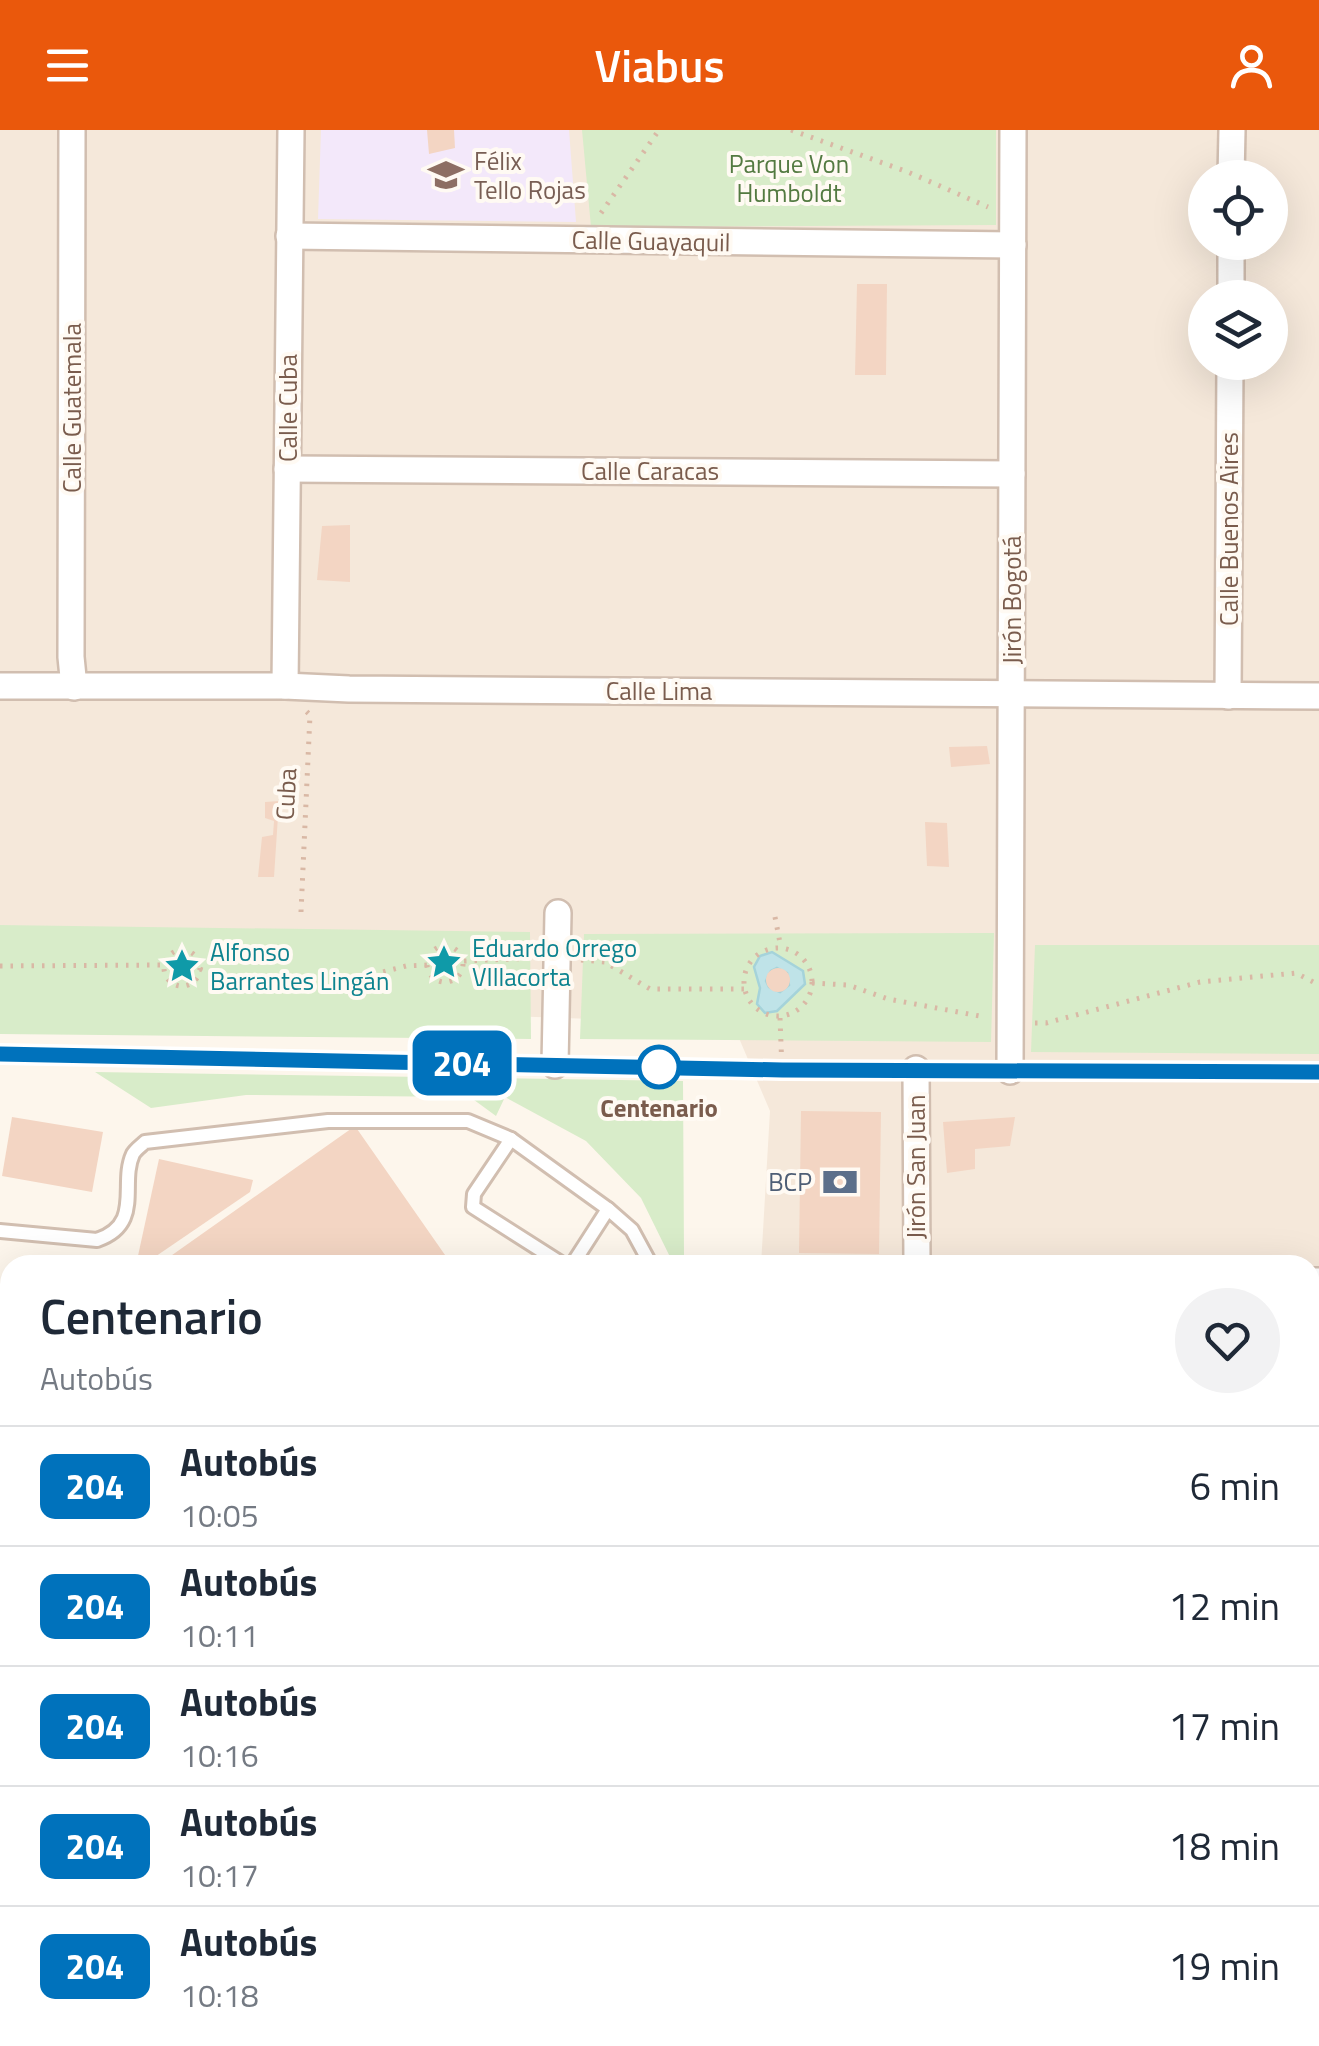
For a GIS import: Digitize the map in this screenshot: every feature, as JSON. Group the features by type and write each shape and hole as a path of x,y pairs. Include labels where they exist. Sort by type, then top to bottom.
{"street":[{"name":"Calle Guatemala","path":"72,130 74,687"},
{"name":"Calle Cuba","path":"285,686 291,130"},
{"name":"Jirón Bogotá","path":"1010,1071 1013,130"},
{"path":"1232,130 1232,160"},
{"name":"Calle Guayaquil","path":"289,236 1013,245"},
{"name":"Calle Buenos Aires","path":"1228,696 1230,380"},
{"name":"Calle Caracas","path":"288,469 1012,474"},
{"name":"Calle Lima","path":"0,686 1319,696"},
{"path":"555,1065 558,913"},
{"name":"Jirón San Juan","path":"916,1070 917,1255"}],"lane":[{"path":"0,1231 98,1240 112,1235 125,1216 133,1154 145,1142 328,1121 468,1121 511,1140 608,1209 632,1230 646,1255"},
{"path":"511,1140 474,1194 473,1207 548,1255"},
{"path":"578,1255 608,1209"}],"path":[{"path":"591,227 659,130"},
{"path":"791,130 908,172 1013,218"},
{"name":"Cuba","path":"285,686 310,715 300,912"},
{"path":"775,916 781,948"},
{"path":"440,946 453,947 464,961 462,972 447,982 431,976 427,965 430,953 440,946"},
{"path":"781,948 802,958 812,983 806,1002 798,1010 780,1016 764,1014 754,1007 745,989 745,974 750,963 769,949 781,948"},
{"path":"181,950 197,957 200,969 192,983 180,986 166,976 165,965 170,954 181,950"},
{"path":"464,961 606,962 650,989 745,989"},
{"path":"0,966 165,965"},
{"path":"200,969 243,987 317,989 406,966 427,965"},
{"path":"812,983 848,986 888,999 1010,1022 1046,1023 1200,982 1296,973 1319,985"},
{"path":"780,1016 782,1070"}],"shaded area":[{"path":"0,130 1319,130 1319,1255 762,1255 770,1111 733,1024 0,998"},
{"name":"Félix Tello Rojas","path":"321,130 569,130 576,222 318,219"}],"green space":[{"name":"Parque Von Humboldt","path":"582,130 996,130 996,225 591,227"},
{"path":"0,925 530,932 531,1039 0,1034"},
{"path":"994,933 991,1042 580,1039 584,934"},
{"path":"1035,945 1319,945 1319,1054 1031,1052"},
{"path":"95,1072 683,1081 684,1255 669,1255 641,1198 586,1141 505,1097 496,1116 470,1097 246,1095 151,1108"}],"water":[{"path":"772,952 803,971 805,984 777,1011 765,1013 757,1004 760,988 754,967 760,956","holes":["777,968 787,973 789,985 780,992 769,987 766,981 771,971"]}],"building":[{"path":"427,130 454,130 455,148 429,154"},
{"path":"857,284 887,284 886,375 855,375"},
{"path":"350,525 350,582 317,580 322,526"},
{"path":"987,746 990,764 951,767 949,747"},
{"path":"279,801 274,877 258,877 262,837 273,835 274,821 265,818 265,802"},
{"path":"925,822 947,823 949,867 927,866"},
{"path":"778,968 790,980 778,992 766,980"},
{"name":"BCP","path":"801,1111 881,1112 879,1254 799,1253"},
{"path":"12,1117 103,1132 92,1192 2,1176"},
{"path":"1015,1117 1010,1146 975,1149 975,1169 947,1173 943,1122"},
{"path":"355,1126 445,1255 328,1255 172,1255"},
{"path":"159,1159 253,1180 250,1192 158,1255 138,1255"}],"bus line":[{"name":"204","path":"0,1054 782,1070 1319,1072"}],"place":[{"name":"Félix Tello Rojas","path":"446,175"},
{"name":"Eduardo Orrego VIllacorta","path":"444,962"},
{"name":"Alfonso Barrantes Lingán","path":"182,966"},
{"name":"Centenario","path":"659,1067"},
{"name":"BCP","path":"840,1182"}]}
